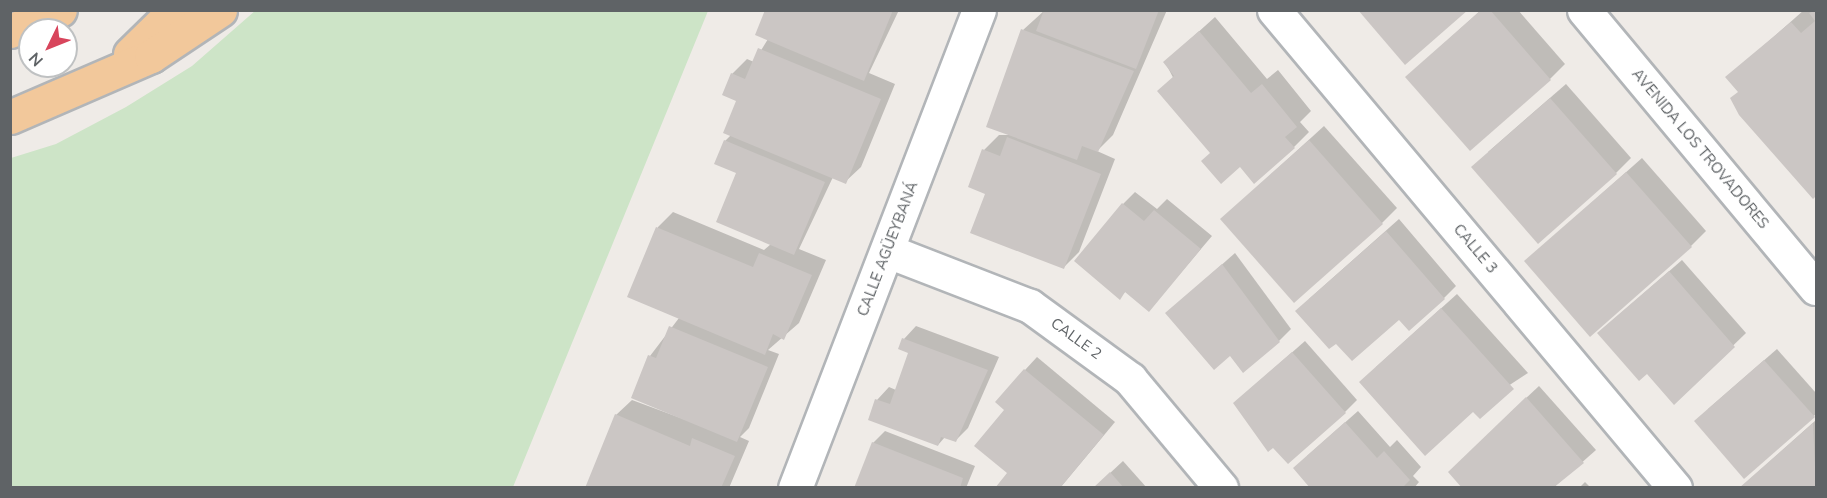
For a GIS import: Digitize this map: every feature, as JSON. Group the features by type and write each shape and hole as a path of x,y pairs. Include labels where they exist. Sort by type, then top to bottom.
{"highway":[{"path":"10,32 60,10"},
{"path":"106,75 175,10"},
{"path":"10,117 183,39 220,10"}],"street":[{"name":"CALLE AGÜEYBANÁ","path":"795,488 979,10"},
{"name":"CALLE 3","path":"1274,10 1675,488"},
{"name":"AVENIDA LOS TROVADORES","path":"1584,10 1816,288"},
{"name":"CALLE 2","path":"888,251 1030,306 1130,379 1221,488"}],"green space":[{"path":"256,10 708,11 513,487 11,487 11,158 56,144 126,107 192,66"}],"building":[{"path":"765,10 893,10 864,81 755,35"},
{"path":"1044,10 1159,10 1136,69 1036,31"},
{"path":"1358,10 1468,10 1405,65"},
{"path":"1481,10 1490,10 1551,80 1470,151 1405,77"},
{"path":"1816,10 1816,196 1813,199 1739,115 1730,98 1738,92 1725,77 1791,22 1801,33 1815,21 1809,13"},
{"path":"1021,29 1134,71 1098,152 1082,146 1077,160 986,127"},
{"path":"1199,31 1251,93 1262,84 1297,127 1285,137 1295,148 1254,184 1240,167 1221,184 1201,161 1210,153 1157,91 1174,76 1163,62"},
{"path":"758,48 881,99 846,184 723,133 736,101 722,95 731,73 745,79"},
{"path":"1550,98 1617,174 1538,244 1471,167"},
{"path":"1007,137 1101,174 1064,269 970,233 985,194 968,187 982,149 1000,156"},
{"path":"724,140 825,182 794,255 716,222 736,173 714,164"},
{"path":"1309,140 1383,224 1294,303 1220,219"},
{"path":"1626,172 1692,247 1590,337 1524,261"},
{"path":"1122,203 1144,221 1154,210 1201,249 1149,312 1125,292 1120,300 1074,261"},
{"path":"656,227 753,267 759,253 812,275 784,340 773,334 765,355 627,297"},
{"path":"1386,231 1445,299 1409,331 1399,320 1352,361 1336,344 1329,349 1295,311"},
{"path":"1222,264 1280,342 1243,373 1230,356 1214,370 1165,313"},
{"path":"1669,271 1735,347 1674,405 1647,374 1639,381 1597,333"},
{"path":"1441,308 1514,389 1480,419 1473,412 1425,456 1359,382"},
{"path":"669,326 768,367 737,442 631,398 648,355 656,358"},
{"path":"902,338 988,370 956,442 941,437 938,446 868,420 875,399 890,404 908,353 898,349"},
{"path":"1292,352 1346,413 1288,464 1273,448 1268,452 1233,403"},
{"path":"1764,360 1815,417 1744,479 1694,421"},
{"path":"1024,369 1104,435 1060,488 995,488 1007,473 974,446 1004,410 995,402"},
{"path":"1526,397 1584,463 1553,488 1462,488 1448,472"},
{"path":"615,414 690,446 692,438 735,456 721,488 585,488"},
{"path":"1345,422 1377,458 1384,451 1410,480 1402,488 1310,488 1293,468"},
{"path":"1813,423 1816,488 1739,488"},
{"path":"872,442 963,478 960,488 854,488"},
{"path":"1110,472 1124,488 1093,488"}]}
